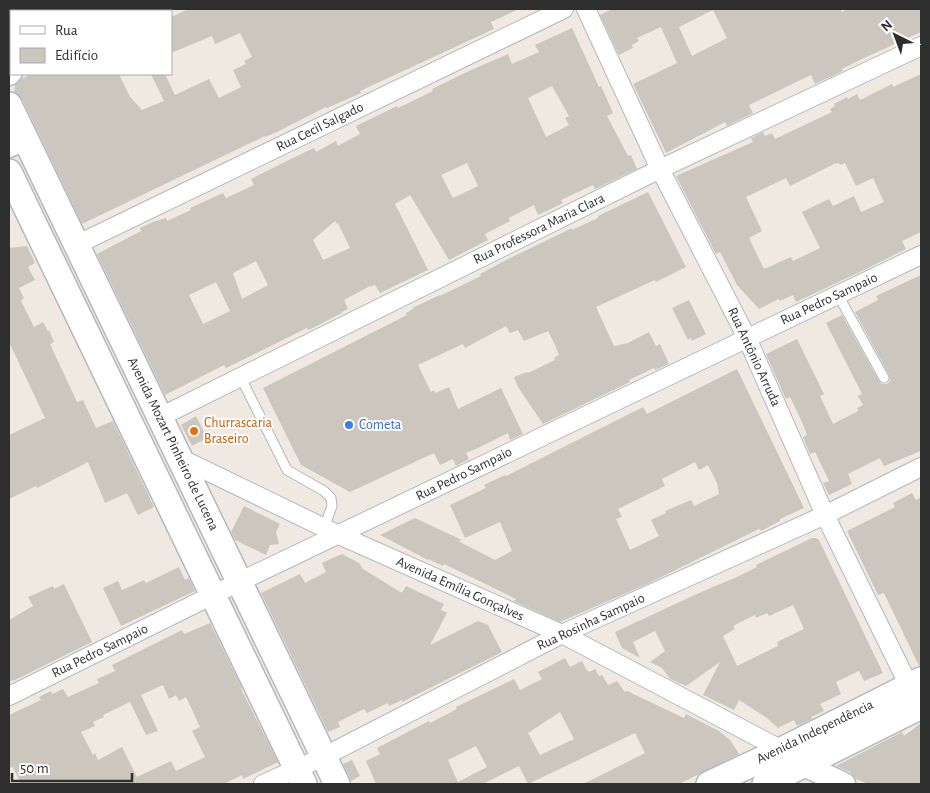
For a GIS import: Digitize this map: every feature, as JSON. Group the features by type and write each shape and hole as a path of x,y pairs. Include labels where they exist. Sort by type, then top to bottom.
{"main road":[{"name":"Avenida Mozart Pinheiro de Lucena","path":"13,127 76,245 337,784"},
{"path":"9,172 300,776"},
{"path":"66,290 92,278"},
{"name":"Avenida Independência","path":"768,778 782,750 918,695"},
{"name":"Avenida Independência","path":"709,784 768,778 804,765 918,695"}],"street":[{"name":"Rua Cecil Salgado","path":"76,245 564,9"},
{"name":"Rua Antônio Arruda","path":"586,9 660,169 746,338 825,515 918,695"},
{"name":"Rua Professora Maria Clara","path":"160,417 660,169 921,46"},
{"name":"Rua Pedro Sampaio","path":"9,696 213,596 331,531 921,255"},
{"name":"Avenida Emília Gonçalves","path":"180,458 331,531 562,634 782,750"},
{"name":"Rua Rosinha Sampaio","path":"264,784 300,776 323,757 562,634 825,515 921,467"},
{"path":"738,726 768,778"},
{"path":"782,750 804,765 844,784"}],"lane":[{"path":"838,295 884,378"},
{"path":"241,378 286,470 324,491 331,498 331,531"}],"building":[{"path":"189,9 519,9 491,22 494,29 82,224 22,99 14,92 15,85 21,79 30,75 119,75 130,97 142,110 164,101 151,75 165,75 175,95 209,79 219,98 241,87 233,70 246,64 244,61 252,57 240,33 215,44 212,36 172,53 172,17"},
{"path":"612,9 840,9 842,12 848,9 921,9 921,32 862,59 842,69 843,71 815,84 811,75 749,105 753,113 727,126 725,122 666,153 633,84 677,63 661,27 637,38 639,41 632,45 633,48 619,55 600,15","holes":["713,10 727,38 692,56 679,27"]},
{"path":"572,28 613,113 607,116 628,156 631,155 637,169 595,189 593,185 561,200 563,203 538,215 534,205 509,218 510,221 485,234 488,240 449,260 410,195 395,204 428,270 380,293 375,285 370,286 344,300 348,309 342,313 226,368 224,365 165,395 97,254 141,231 140,228 153,222 166,218 167,221 223,193 226,198 254,185 251,179 314,148 316,152 336,141 338,146 360,134 356,126 433,91 432,89 471,70 508,54 512,64 539,52 535,45","holes":["552,86 569,116 565,118 569,125 546,137 528,98","467,163 478,186 453,198 441,175","335,221 338,223 350,248 323,260 313,240","256,261 268,285 242,299 233,273","216,282 230,311 203,324 189,295"]},
{"path":"921,74 921,232 902,241 906,249 864,270 796,302 793,295 780,301 778,299 759,309 737,285 720,252 716,254 676,176 753,142 751,138 763,132 765,136 772,133 775,139 832,112 830,109 835,106 834,104 847,97 848,99 857,94 860,100 892,84 893,87","holes":["845,163 856,186 873,178 884,202 861,212 854,196 833,206 829,199 802,212 820,248 793,261 791,257 764,269 749,238 762,231 746,197 786,178 790,186 836,164"]},
{"path":"648,192 686,267 656,282 655,280 596,307 614,346 628,343 649,332 656,346 660,344 669,364 655,370 654,368 629,380 630,382 543,424 518,387 514,377 528,373 555,360 554,358 559,355 548,331 524,341 518,330 510,333 506,326 465,348 463,344 418,365 431,392 434,390 435,393 449,387 458,409 501,388 523,434 510,440 508,433 466,453 469,459 456,466 453,459 440,465 434,453 350,492 301,465 263,388 407,315 406,313 412,308 481,276 480,274 506,260 572,228 572,230 598,218 598,216"},
{"path":"27,246 35,263 28,267 35,280 19,288 24,298 21,301 34,327 43,322 49,330 54,342 50,344 77,402 83,400 96,428 113,421 154,507 138,515 127,493 105,503 88,462 37,488 36,486 9,499 9,435 45,418 9,342 9,248"},
{"path":"921,275 921,451 884,466 880,458 848,474 852,484 829,495 823,483 829,481 815,452 810,454 803,437 807,435 802,422 790,397 786,399 766,354 797,339 824,394 820,396 833,424 858,411 857,408 863,405 858,396 862,394 826,323 842,315 879,381 881,384 887,384 890,381 889,375 855,312 878,300 876,296"},
{"path":"689,300 706,334 692,341 691,338 688,340 672,308"},
{"path":"737,369 804,508 780,519 780,521 761,531 759,529 647,584 560,622 514,601 516,599 498,590 444,564 443,566 428,560 380,535 415,518 462,540 458,541 495,560 512,551 500,522 465,538 450,505 486,488 484,485 506,476 643,407 647,414","holes":["695,462 699,470 708,465 717,483 719,494 694,506 691,500 665,511 666,513 651,520 659,536 630,550 616,519 622,517 618,509 665,486 662,479"]},
{"name":"Churrascaria Braseiro","path":"196,416 207,438 192,446 181,425"},
{"path":"912,493 916,500 921,497 921,666 919,666 884,593 878,595 847,531 895,507 893,503"},
{"path":"244,506 280,524 276,532 279,544 270,545 266,555 235,540 231,532"},
{"path":"812,538 819,540 883,673 864,681 859,671 836,682 841,694 820,704 824,711 797,726 794,720 778,728 767,718 739,700 734,710 703,695 720,662 686,686 670,679 662,668 650,662 665,651 655,631 633,642 640,658 622,648 615,632 737,577 757,567 756,565","holes":["793,605 804,629 777,642 778,646 737,666 723,636 735,629 733,626 755,615 756,618 767,613 769,616"]},
{"path":"342,554 359,563 363,569 402,593 406,586 444,604 441,610 447,613 430,645 478,621 488,625 502,652 402,702 402,700 389,706 388,703 367,713 364,709 338,722 340,727 328,732 261,593 300,574 305,583 326,572 322,563"},
{"path":"179,567 185,580 189,578 195,591 121,626 103,588 118,581 122,590 144,580 146,583"},
{"path":"64,584 92,642 9,682 9,620 33,606 28,597 53,586 54,589"},
{"path":"210,623 278,762 243,779 242,775 224,784 21,784 13,767 9,768 9,715 41,700 39,697 51,691 52,694 63,689 68,697 99,683 97,679 115,671 112,665 182,630 184,634","holes":["163,685 169,699 176,695 179,701 186,697 200,727 192,731 205,757 176,771 171,761 137,777 122,747 98,760 95,753 93,755 81,732 95,726 93,722 130,702 146,735 158,731 141,695"]},
{"path":"565,658 570,667 582,661 587,671 595,669 599,676 602,675 608,685 617,681 625,692 627,691 684,718 686,714 719,731 730,740 739,754 679,784 583,784 645,753 635,733 528,784 519,766 483,784 376,784 366,761 380,754 377,748 429,721 430,723 457,709 456,707 514,679 520,690 542,679 538,672","holes":["560,712 574,739 540,755 528,733","476,746 487,767 458,782 448,760"]},
{"path":"921,723 921,784 868,784 856,779 850,772 836,766 902,732 904,736"},
{"path":"352,760 360,776 351,781 343,764"}],"place":[{"name":"Cometa","path":"349,425"},
{"name":"Churrascaria Braseiro","path":"194,431"}]}
